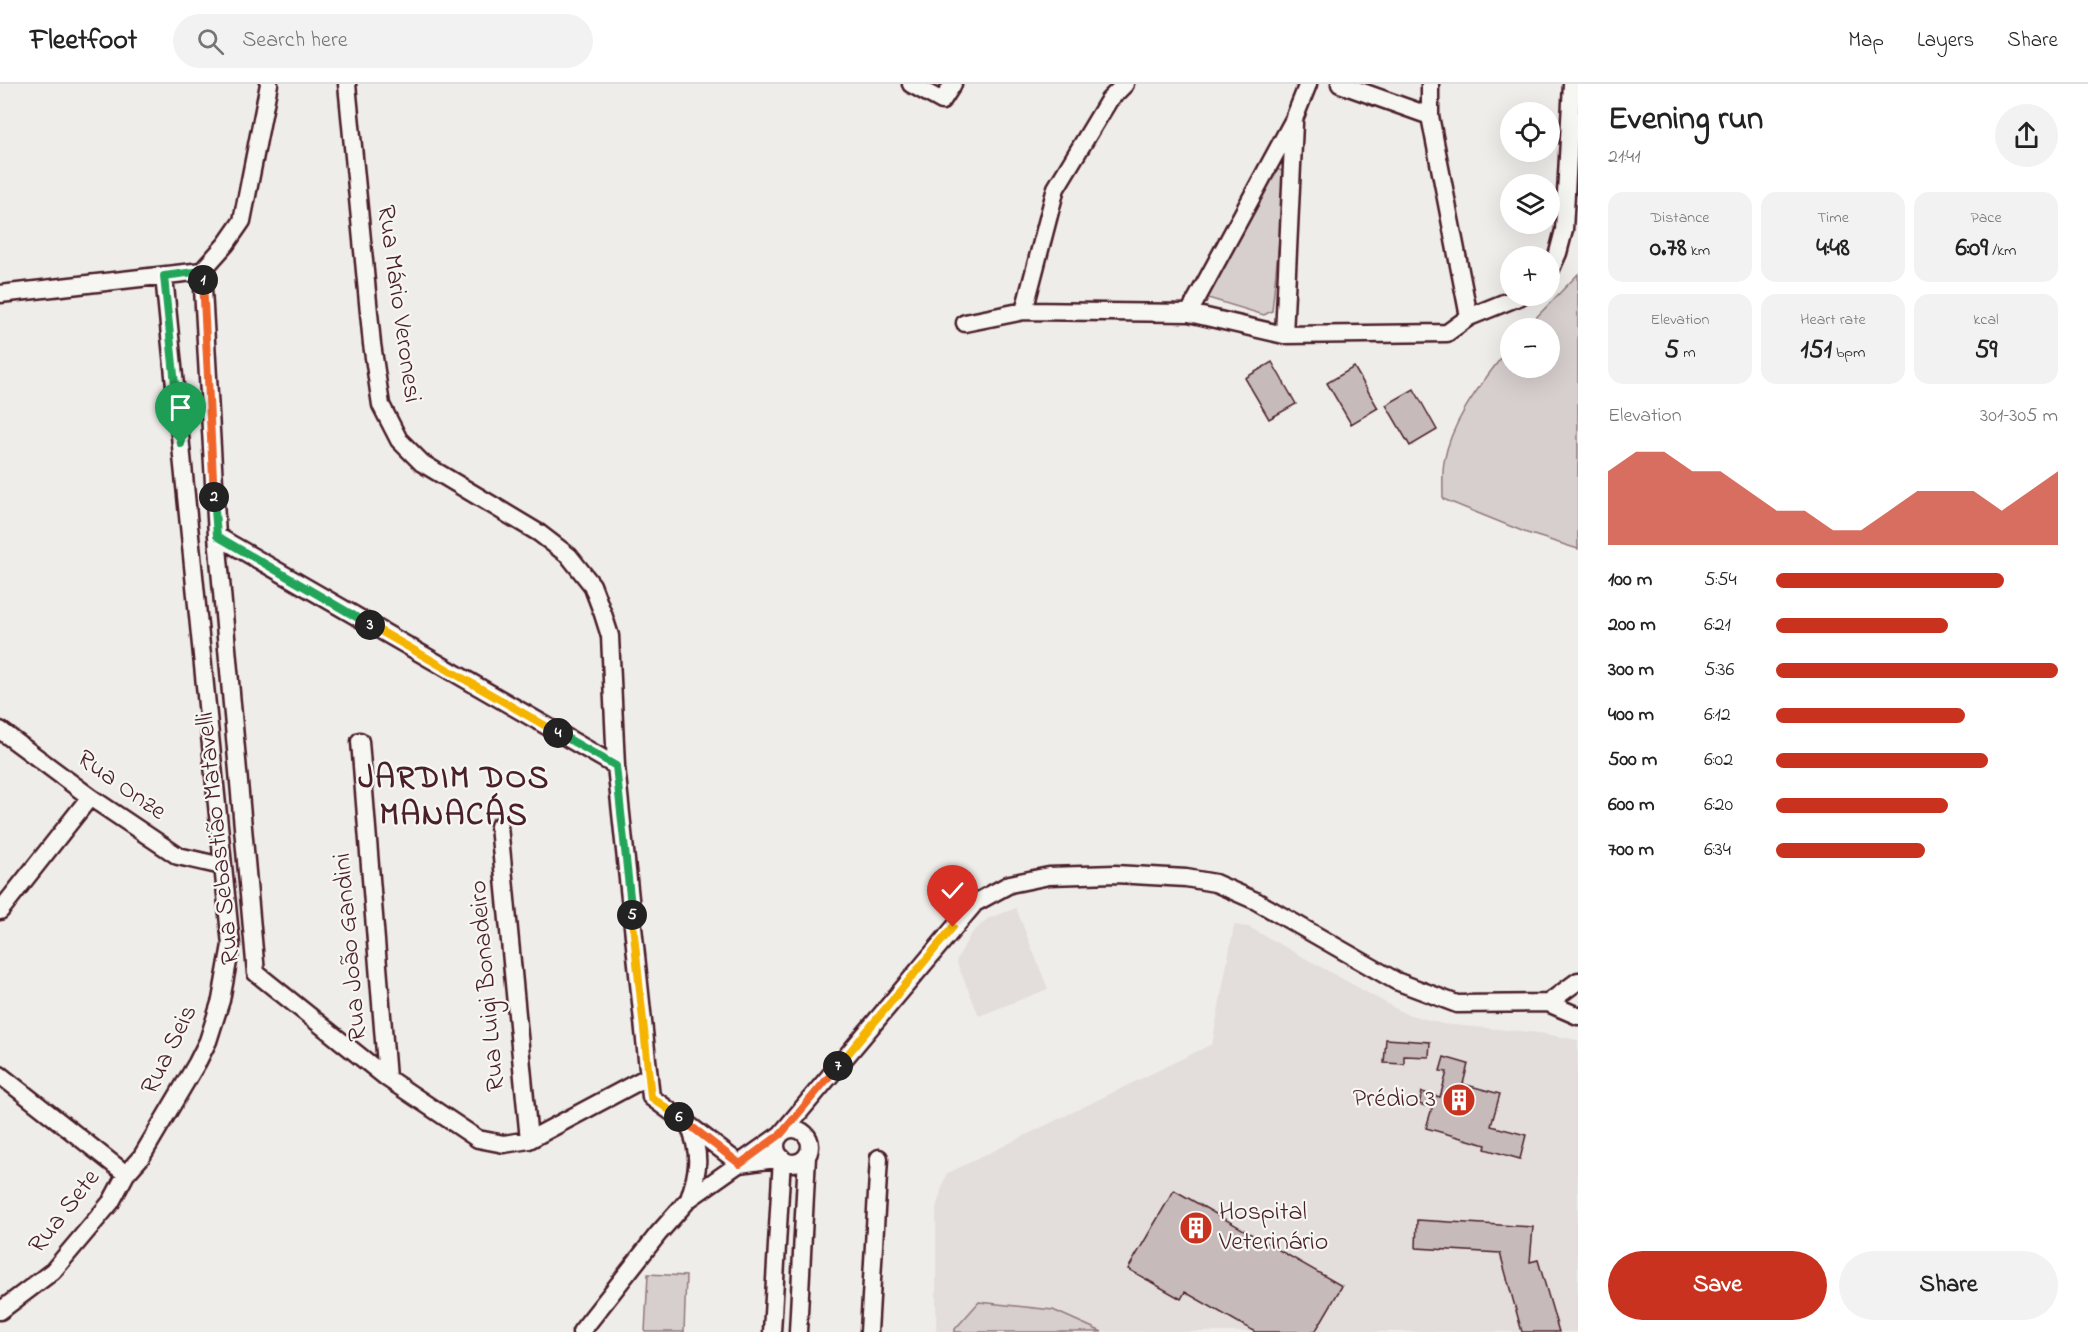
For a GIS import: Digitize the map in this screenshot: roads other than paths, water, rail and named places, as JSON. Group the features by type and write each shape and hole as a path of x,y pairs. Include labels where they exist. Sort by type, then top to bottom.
{"street":[{"path":"0,294 202,271 226,244 242,221 268,84"},
{"name":"Rua Mário Veronesi","path":"347,84 372,344 381,405 399,440 422,463 539,533 569,556 592,585 610,636 616,766 651,1097 740,1164"},
{"path":"911,84 942,100 953,84"},
{"path":"1024,311 1056,188 1109,100 1125,84"},
{"path":"1190,313 1294,118 1308,84"},
{"path":"1340,84 1430,116"},
{"path":"1430,84 1430,116 1469,317"},
{"path":"1560,246 1564,230 1572,84"},
{"path":"1284,335 1294,118"},
{"name":"Rua Sebastião Matavelli","path":"202,271 217,536 256,973 387,1078 478,1139 504,1144 529,1140 649,1076"},
{"name":"Rua Seis","path":"126,1174 142,1156 197,1063 215,1020 228,968 231,945 164,276"},
{"path":"965,323 1024,311 1190,313 1284,335 1447,333 1469,317 1500,304"},
{"path":"217,536 616,766"},
{"name":"Rua Onze","path":"0,730 90,797 178,856 222,866"},
{"name":"Rua João Gandini","path":"360,741 387,1078"},
{"path":"0,911 90,797"},
{"name":"Rua Luigi Bonadeiro","path":"499,826 529,1140"},
{"path":"807,1156 797,1162 786,1161 776,1149 778,1138 975,903 1010,884 1049,876 1115,874 1186,878 1215,883 1256,901 1396,981 1457,1004 1548,1003 1578,1016"},
{"path":"1548,1003 1578,981"},
{"name":"Rua Sete","path":"0,1075 126,1174 111,1202 53,1270 0,1311"},
{"path":"798,1332 807,1156 810,1145 807,1135 807,1119 811,1099"},
{"path":"689,1125 696,1141 699,1158 697,1177 689,1199"},
{"path":"581,1332 658,1234 689,1199 781,1134 797,1129 807,1135"},
{"path":"740,1164 782,1158"},
{"path":"772,1332 782,1158"},
{"path":"869,1332 879,1158"}],"place":[{"name":"Prédio 3","path":"1459,1100"},
{"name":"Hospital Veterinário","path":"1196,1228"}],"district":[{"name":"JARDIM DOS MANACÁS","path":"454,798"}]}
